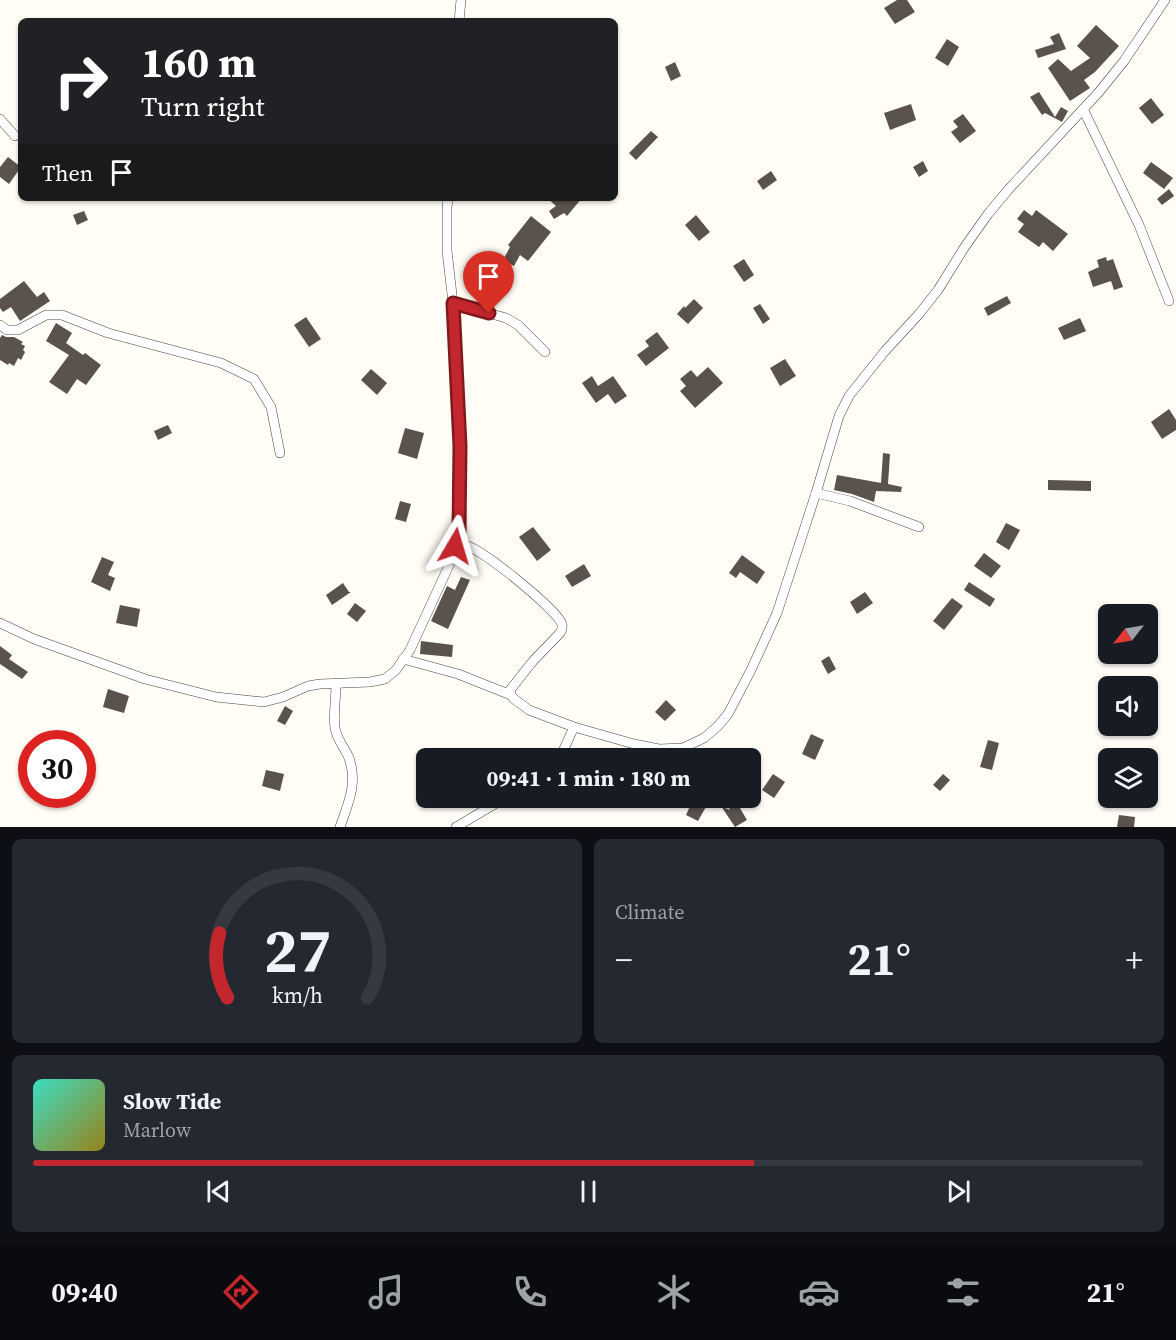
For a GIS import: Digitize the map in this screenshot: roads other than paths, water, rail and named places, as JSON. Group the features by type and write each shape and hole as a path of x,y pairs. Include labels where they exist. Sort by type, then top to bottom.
{"street":[{"path":"459,18 461,0"},
{"path":"403,659 459,674 511,695 518,704 529,710 574,727 634,744 659,749 683,748 704,738 717,727 728,714 752,670 777,613 836,426 849,396 938,290 964,248 995,206 1124,61 1165,0"},
{"path":"1083,109 1139,225 1169,302"},
{"path":"0,119 15,136"},
{"path":"0,623 34,639 145,680 216,697 264,702 308,686 385,679 396,670 410,650 452,559 459,532 460,446 453,303 447,251 448,201"},
{"path":"453,303 506,318 518,325 545,352"},
{"path":"0,326 7,330 18,330 46,315 62,315 108,333 221,363 254,379 271,407 280,453"},
{"path":"816,493 850,501 919,527"},
{"path":"452,559 464,545 480,552 525,586 544,603 562,625 560,633 513,684 510,690 511,695"},
{"path":"332,684 336,685 335,727 339,742 349,759 353,782 352,794 340,827"},
{"path":"564,748 574,727"},
{"path":"456,827 489,808"}]}
